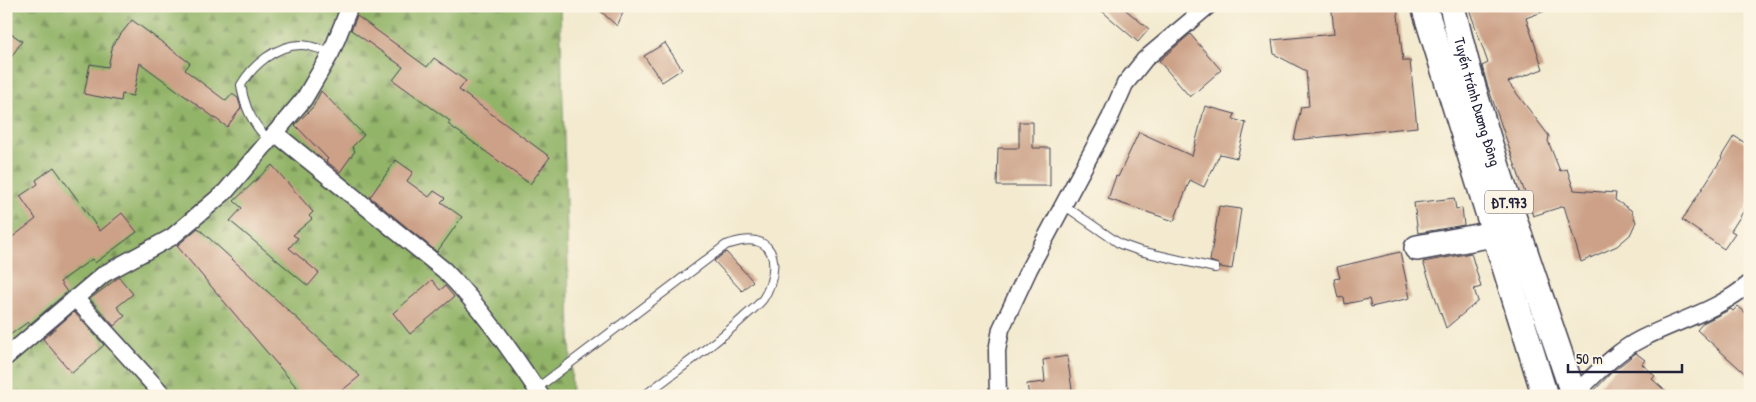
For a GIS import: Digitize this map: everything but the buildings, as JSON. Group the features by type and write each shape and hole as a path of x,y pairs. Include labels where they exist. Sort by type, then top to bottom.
{"main road":[{"name":"Tuyến tránh Dương Đông","path":"1424,6 1545,396"},
{"name":"Tuyến tránh Dương Đông","path":"1452,6 1475,94 1520,237 1574,396"},
{"path":"1417,248 1494,234"}],"street":[{"path":"6,357 104,274 172,237 226,191 304,99 332,53 350,6"},
{"path":"998,396 997,351 1001,328 1028,269 1065,206 1110,118 1125,84 1134,71 1208,6"},
{"path":"272,137 450,276 476,305 539,392"},
{"path":"1574,396 1607,363 1641,339 1714,308 1750,284"},
{"path":"75,298 164,396"}],"lane":[{"path":"272,137 256,126 242,96 240,85 247,75 266,58 286,46 303,45 332,53"},
{"path":"1065,206 1120,244 1140,251 1215,268"},
{"path":"539,392 726,245 742,240 758,241 767,248 773,256 774,267 763,299 731,330 644,396"}],"green space":[{"path":"6,6 560,6 572,396 6,396"}]}
